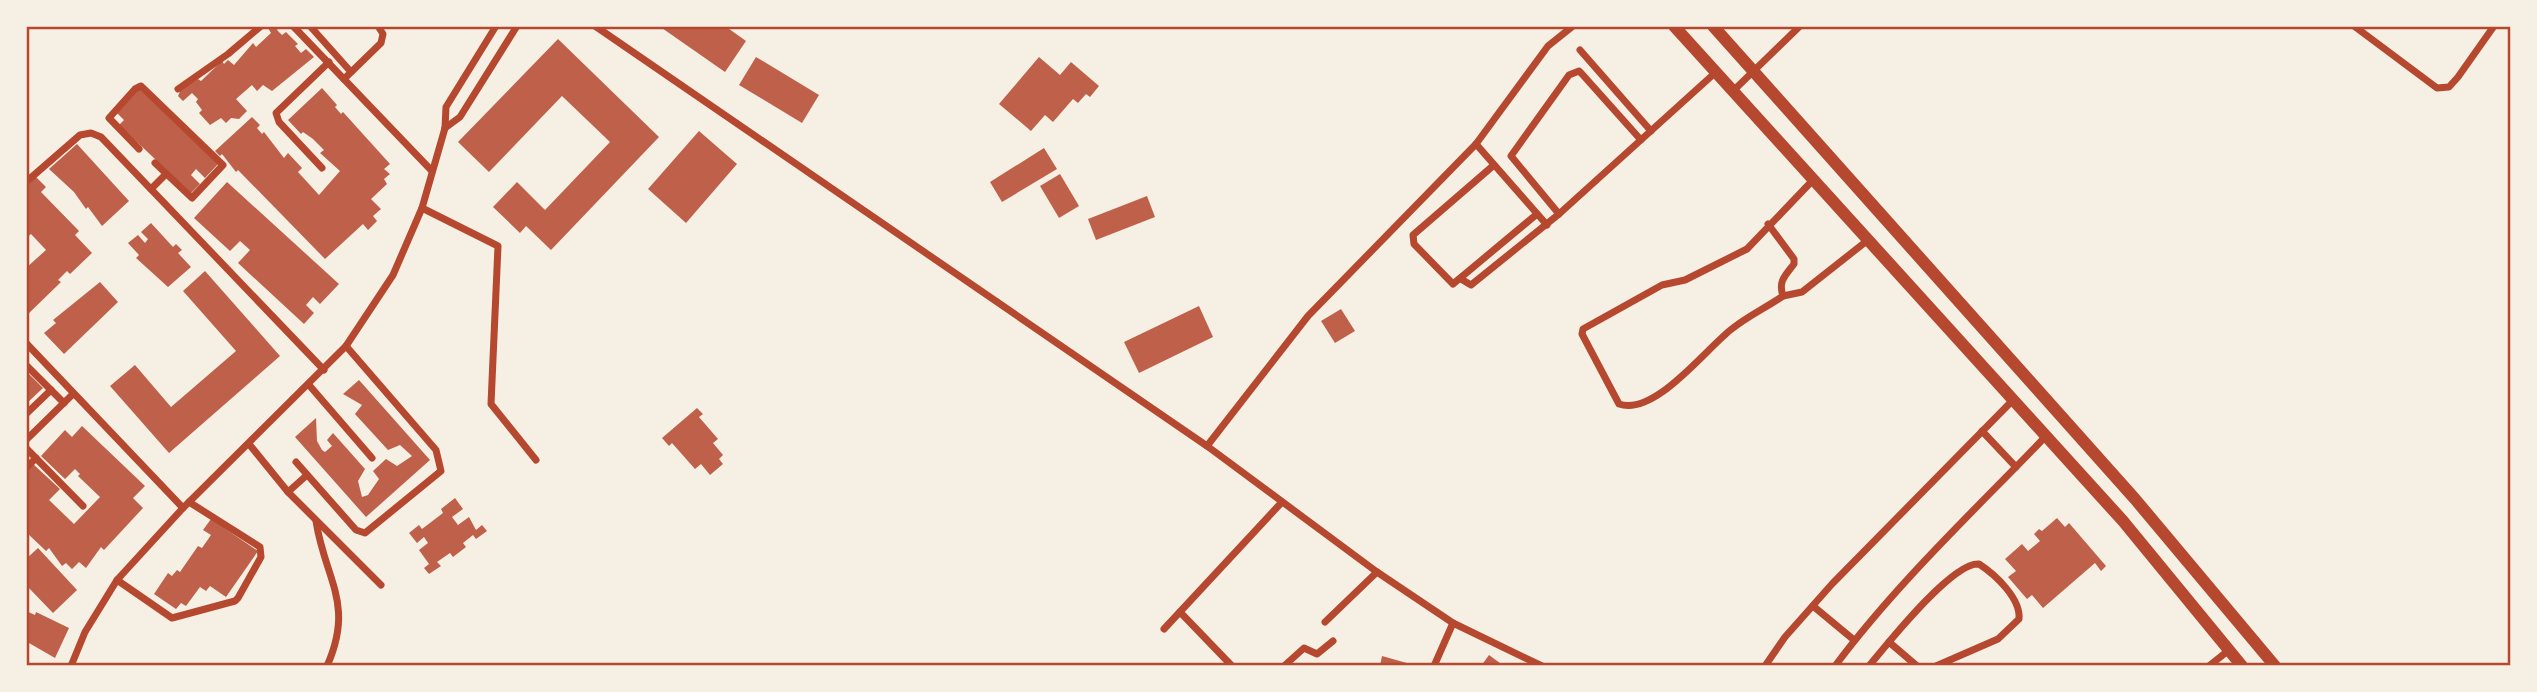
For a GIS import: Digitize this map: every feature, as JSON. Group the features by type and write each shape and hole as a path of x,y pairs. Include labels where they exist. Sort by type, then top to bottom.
{"street":[{"path":"178,89 228,54 261,26"},
{"path":"293,26 431,170"},
{"path":"310,26 351,72"},
{"path":"344,79 381,43 383,34 378,26"},
{"path":"71,666 85,632 117,580 186,505 346,346 393,275 422,208 445,128 446,107 496,26"},
{"path":"445,128 460,117 517,26"},
{"path":"595,26 1207,446 1377,572 1452,623 1542,666"},
{"path":"1207,446 1308,316 1476,144 1548,46 1573,26"},
{"path":"1674,26 2123,521 2242,666"},
{"path":"1713,26 1755,69 2135,499 2275,666"},
{"path":"1732,91 1800,26"},
{"path":"2354,26 2437,88 2449,87 2494,26"},
{"path":"1580,50 1651,131"},
{"path":"322,168 279,122 276,113 328,62"},
{"path":"1559,214 1511,156 1569,75 1579,71 1583,74 1641,140"},
{"path":"1461,279 1471,285 1547,225 1716,72"},
{"path":"139,149 114,125 110,115 141,86 223,165 192,198 155,163"},
{"path":"101,137 114,125"},
{"path":"26,182 80,135 91,133 101,137 324,370"},
{"path":"1476,144 1547,225"},
{"path":"1494,165 1413,235 1414,244 1450,283 1461,279 1537,214"},
{"path":"150,189 166,174"},
{"path":"1813,180 1746,249 1685,280 1662,285 1586,326 1582,334 1619,404 1628,406 1674,385 1734,327 1783,296 1802,292 1868,240"},
{"path":"422,208 498,246 491,404 536,460"},
{"path":"1768,224 1794,259 1794,264 1783,275 1780,288 1783,296"},
{"path":"26,343 186,505 260,547 261,556 235,601 172,618 117,580"},
{"path":"296,462 356,530 365,533 441,471 436,450 346,346"},
{"path":"26,365 64,403"},
{"path":"309,384 372,458"},
{"path":"26,414 51,390"},
{"path":"26,440 74,394"},
{"path":"1765,666 1812,606 2013,400"},
{"path":"1982,431 2016,467"},
{"path":"1835,666 1854,640 2046,436"},
{"path":"249,444 288,492 381,585"},
{"path":"26,448 83,506"},
{"path":"26,468 36,458"},
{"path":"288,492 307,475"},
{"path":"1164,629 1282,502"},
{"path":"316,521 321,551 334,578 340,607 335,648 327,666"},
{"path":"1869,666 1924,603 1964,566 1979,564 2015,601 2020,608 2019,619 1998,639 1936,666"},
{"path":"1325,622 1377,572"},
{"path":"1812,606 1854,640"},
{"path":"1180,612 1232,666"},
{"path":"1434,666 1452,623"},
{"path":"1284,666 1304,648 1317,654 1333,641"},
{"path":"1889,642 1917,666"},
{"path":"2209,666 2229,650"}],"building":[{"path":"267,26 281,26 277,30 282,35 286,32 298,44 295,46 301,53 306,49 314,57 272,91 263,85 257,91 252,85 236,99 247,111 239,119 231,118 226,123 221,118 210,125 199,113 202,110 196,102 198,99 192,93 183,101 178,96 181,89 198,79 201,81 222,61 224,64 228,60 234,65 253,43 256,47 271,33"},
{"path":"659,26 725,26 746,41 725,72"},
{"path":"558,39 659,137 551,250 526,226 520,233 493,207 517,182 545,210 610,142 562,96 489,172 458,142"},
{"path":"756,57 819,95 802,123 739,85"},
{"path":"1039,57 1060,75 1071,62 1099,86 1090,97 1086,94 1078,103 1073,99 1053,122 1045,115 1031,131 999,104"},
{"path":"140,88 219,163 205,178 196,169 191,175 200,184 191,193 119,125 124,120 117,113"},
{"path":"322,88 341,114 343,112 390,164 384,169 390,174 384,179 387,184 371,199 381,209 373,216 377,221 368,230 363,224 325,259 238,170 236,172 222,154 220,156 215,151 252,117 260,125 257,128 262,134 264,132 284,158 288,153 302,168 298,172 319,195 340,171 320,153 324,150 313,139 303,132 301,134 288,120"},
{"path":"699,131 737,164 686,223 648,189"},
{"path":"77,144 129,201 102,226 88,207 86,209 74,192 49,169"},
{"path":"1044,148 1057,169 1002,202 990,182"},
{"path":"1060,174 1079,206 1059,218 1040,186"},
{"path":"36,177 46,187 41,192 79,231 75,235 92,253 70,274 67,271 58,280 61,282 26,316 26,268 46,250 31,234 26,238 26,186"},
{"path":"227,182 339,284 320,304 313,297 306,305 314,313 304,324 238,263 250,250 240,241 230,251 194,218"},
{"path":"1147,196 1155,217 1096,240 1088,219"},
{"path":"151,223 173,247 176,244 182,250 178,253 191,267 168,287 136,258 139,255 128,243 138,235 145,243 148,239 141,232"},
{"path":"205,271 280,356 169,453 110,386 135,365 171,407 236,351 183,291"},
{"path":"100,282 118,302 64,354 44,333 56,323 53,320"},
{"path":"1199,306 1213,337 1139,373 1124,342"},
{"path":"1341,309 1355,331 1335,343 1321,321"},
{"path":"26,371 43,388 26,404"},
{"path":"359,380 430,460 366,517 295,437 316,418 317,441 325,452 332,446 327,440 333,433 365,469 358,481 362,497 368,495 379,479 373,471 386,459 397,466 412,456 400,445 388,450 355,414 362,405 343,394"},
{"path":"697,408 703,414 699,417 718,439 713,443 723,455 719,459 723,464 710,475 701,464 695,469 672,443 669,446 662,438"},
{"path":"82,426 145,486 133,498 143,508 104,550 101,547 86,568 79,562 72,569 66,563 62,566 49,548 46,551 26,532 26,471 33,464 60,489 49,500 74,524 100,497 78,476 80,474 75,469 65,479 41,456 65,430 72,437"},
{"path":"455,498 463,509 452,517 458,525 469,517 476,530 482,525 487,531 476,539 473,535 463,543 466,547 453,557 450,553 437,562 441,566 429,574 424,568 429,564 419,550 428,543 424,537 417,543 409,533 419,525 422,529 443,513 441,509"},
{"path":"2057,518 2065,527 2069,523 2106,566 2101,571 2095,563 2043,608 2032,595 2027,599 2008,577 2016,571 2005,559 2022,544 2028,551 2040,541 2034,534 2039,529 2042,531"},
{"path":"211,519 258,551 226,597 210,586 206,591 200,587 186,606 181,603 176,609 154,594 168,573 172,576 177,570 180,572 198,546 202,548 211,535 203,530"},
{"path":"38,548 77,590 53,613 26,585 26,559"},
{"path":"26,611 35,615 36,612 69,628 55,658 29,643 26,644"},
{"path":"1489,655 1504,666 1481,666"},
{"path":"1382,656 1414,665 1414,666 1380,666"}]}
